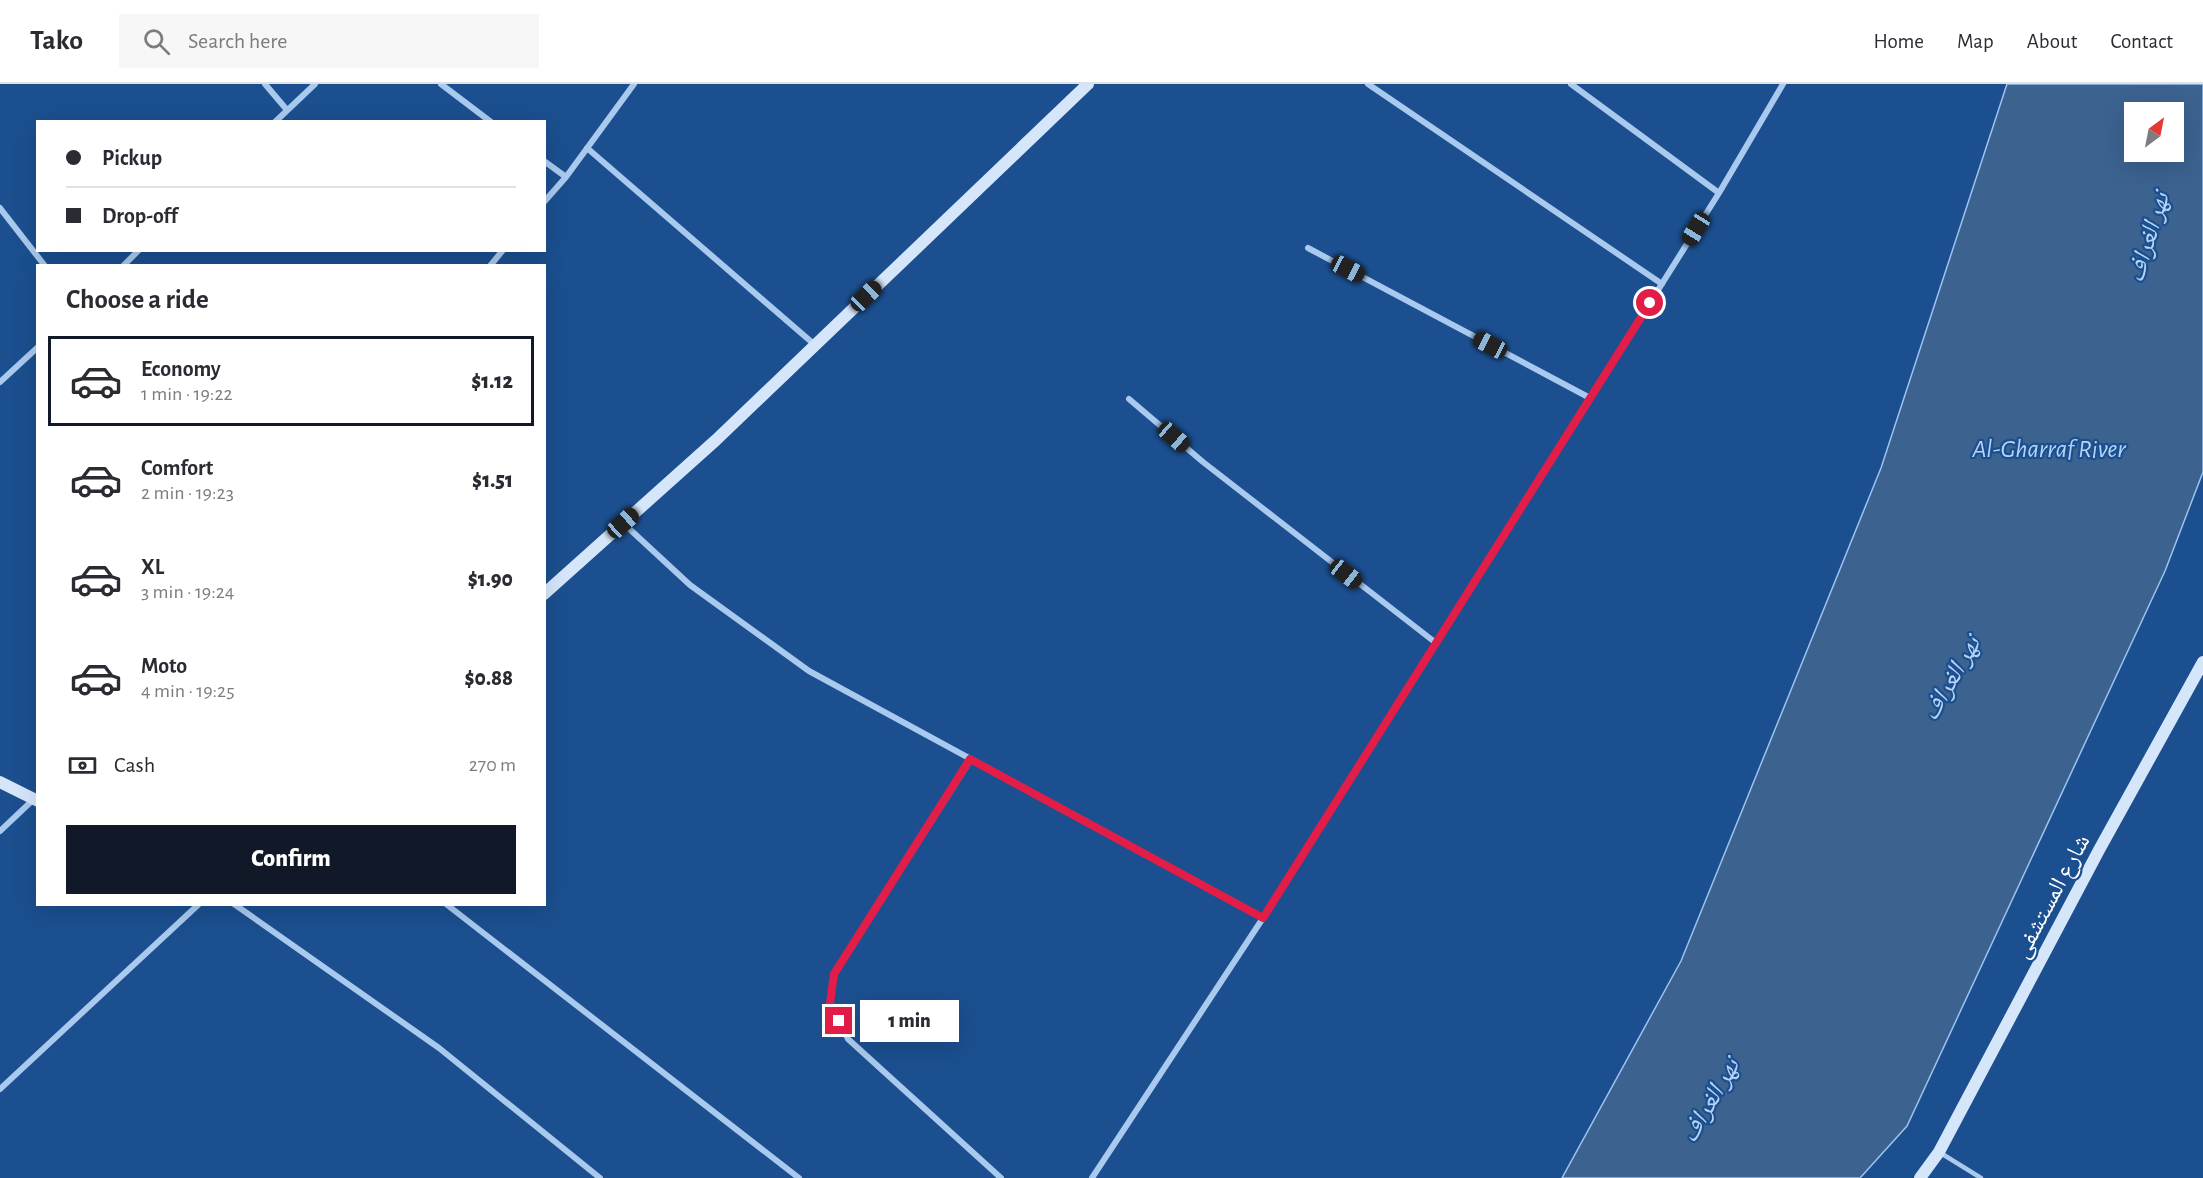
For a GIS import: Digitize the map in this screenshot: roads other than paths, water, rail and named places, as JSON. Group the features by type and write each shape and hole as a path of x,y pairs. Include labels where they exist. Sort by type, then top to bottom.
{"street":[{"path":"265,84 287,110"},
{"path":"277,120 315,84"},
{"path":"441,84 488,120"},
{"path":"546,200 566,177 634,84"},
{"path":"546,592 716,440 1088,84"},
{"path":"1368,84 1662,284"},
{"path":"1571,84 1719,193"},
{"path":"1092,1178 1263,918 1719,193 1782,84"},
{"path":"587,148 815,345"},
{"path":"546,162 566,177"},
{"path":"0,208 43,264"},
{"path":"1308,248 1590,398"},
{"path":"125,264 137,252"},
{"path":"492,264 501,252"},
{"path":"0,382 36,349"},
{"path":"1130,399 1203,462 1436,643"},
{"path":"623,523 690,585 809,671 1263,918"},
{"name":"شارع المستشفى","path":"1920,1178 1939,1152 2099,850 2203,662"},
{"path":"970,759 834,974 830,1003 848,1039 1001,1178"},
{"path":"0,782 36,799 0,831"},
{"path":"0,1089 197,906"},
{"path":"237,906 439,1048 600,1178"},
{"path":"449,906 799,1178"}],"lane":[{"path":"1939,1152 1981,1178"}],"water":[{"name":"Al-Gharraf River","path":"2007,84 2203,84 2203,472 2165,571 1907,1126 1860,1178 1562,1178 1681,961 1881,468"}],"water label":[{"name":"نهر الغراف","path":"2147,237"},
{"name":"نهر الغراف","path":"1950,678"},
{"name":"نهر الغراف","path":"1709,1100"}]}
